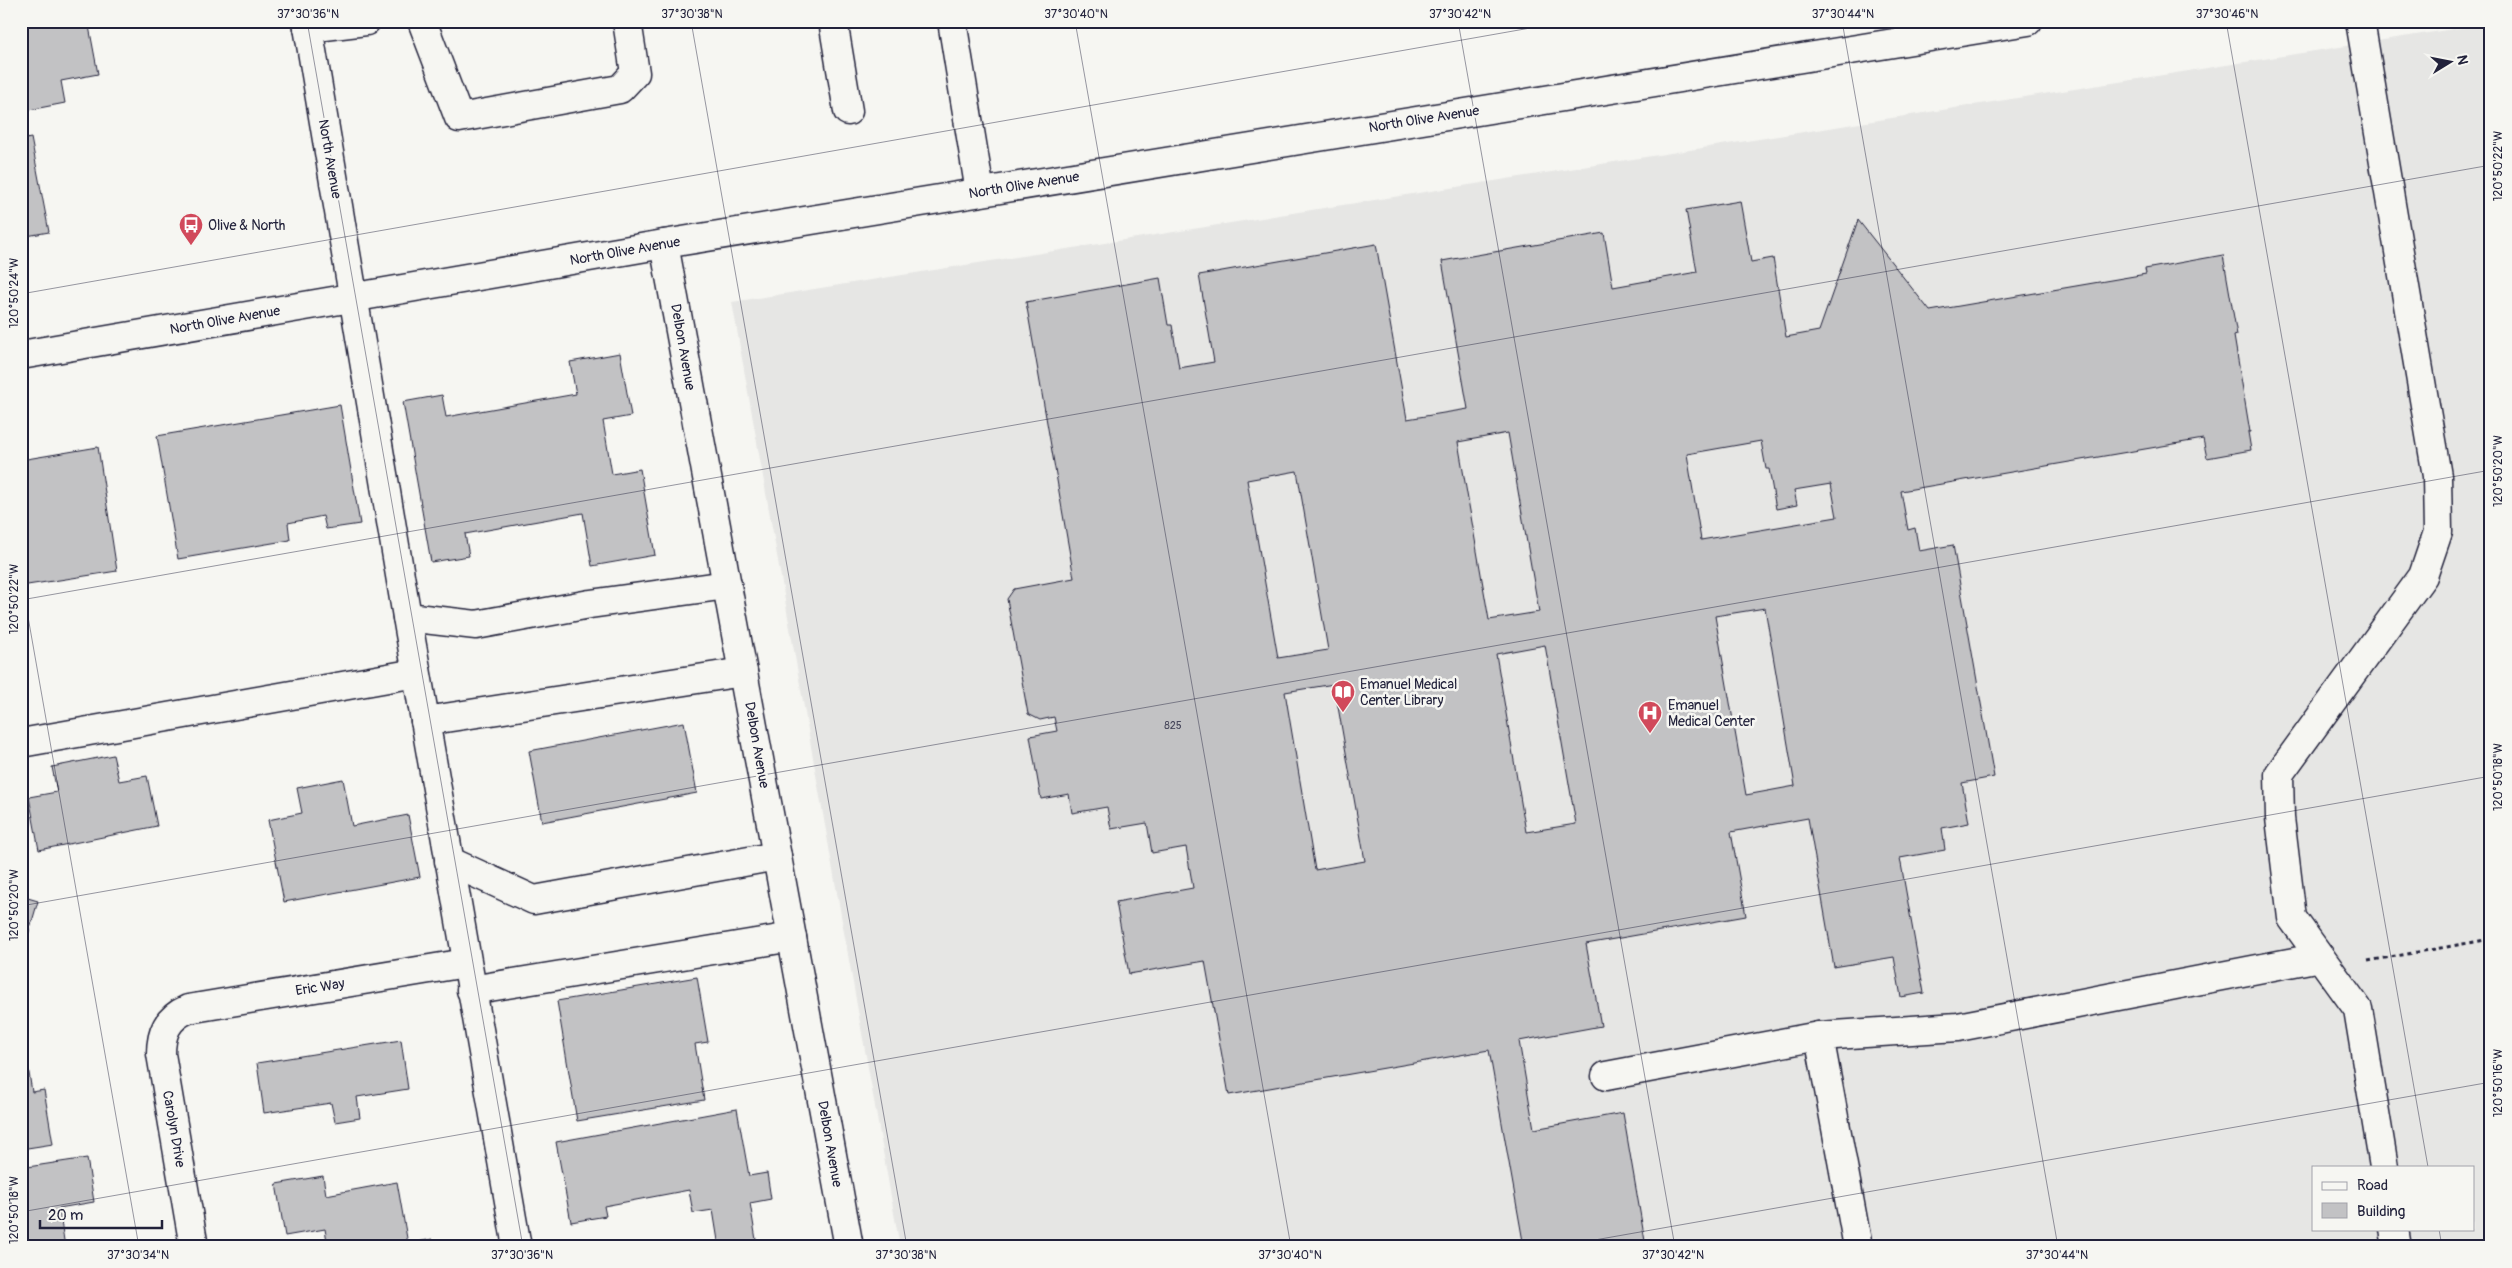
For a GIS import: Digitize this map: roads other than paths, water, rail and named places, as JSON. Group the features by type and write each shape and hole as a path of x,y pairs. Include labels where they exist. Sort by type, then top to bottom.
{"street":[{"path":"308,25 366,21"},
{"path":"422,21 459,118 620,89 635,73 627,21"},
{"path":"833,21 848,111"},
{"path":"952,21 980,192"},
{"name":"North Olive Avenue","path":"21,355 664,244 2028,21"},
{"path":"2360,21 2437,476 2438,532 2424,576 2279,774 2280,818 2292,918 2358,1009 2384,1166"},
{"name":"North Avenue","path":"308,25 416,673 517,1247"},
{"name":"Delbon Avenue","path":"664,244 849,1247"},
{"path":"407,617 476,625 590,604 727,585"},
{"path":"425,721 743,672"},
{"path":"21,743 416,673"},
{"path":"449,861 534,900 777,856"},
{"path":"471,990 792,937"},
{"path":"1606,1076 1819,1036 1958,1026 2320,957"},
{"name":"Eric Way","path":"175,1015 188,1009 466,963"},
{"name":"Carolyn Drive","path":"175,1015 166,1026 161,1039 161,1054 194,1247"},
{"path":"1819,1036 1858,1247"},
{"path":"2394,1230 2397,1247"}],"place":[{"name":"Olive & North","path":"191,246"},
{"name":"Emanuel Medical Center Library","path":"1343,713"},
{"name":"Emanuel Medical Center","path":"1650,734"}]}
